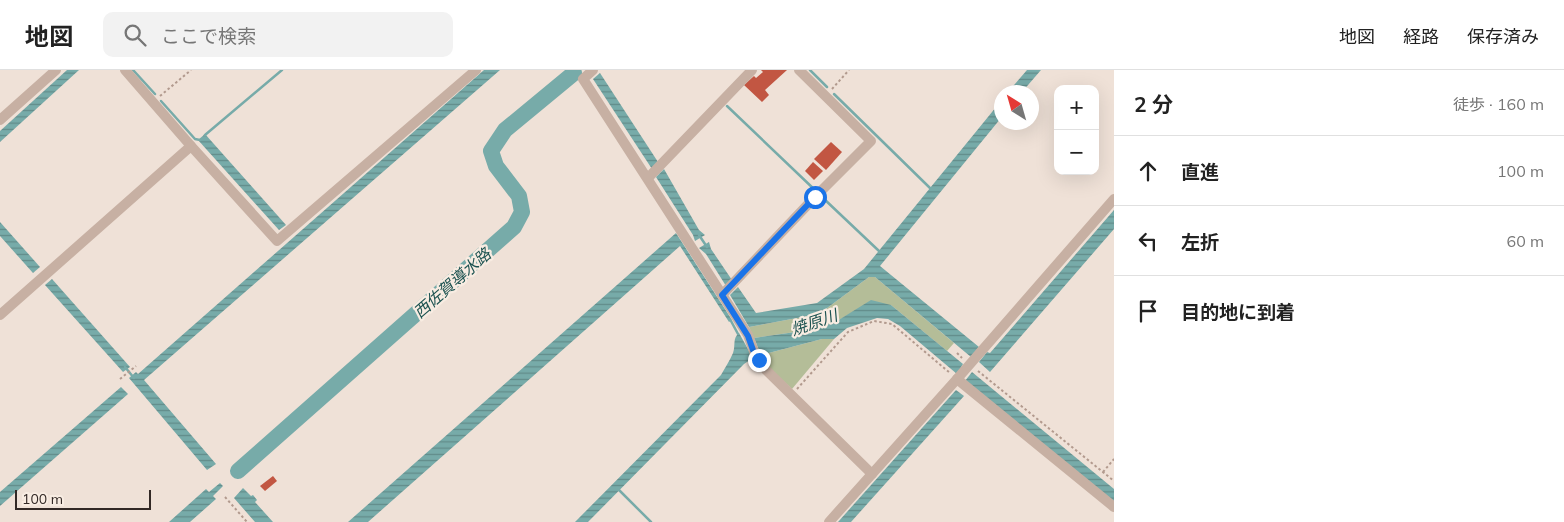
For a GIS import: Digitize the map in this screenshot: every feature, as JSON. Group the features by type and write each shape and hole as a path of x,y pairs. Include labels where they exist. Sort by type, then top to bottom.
{"street":[{"path":"0,120 56,70"},
{"path":"125,70 277,241 476,70"},
{"path":"593,70 583,79 654,172 728,289 754,353 790,396 872,474"},
{"path":"654,172 752,70"},
{"path":"728,289 872,141 798,70"},
{"path":"0,315 191,146"},
{"path":"829,522 957,380 1114,199"},
{"path":"957,380 1114,507"}],"path":[{"path":"153,102 190,70"},
{"path":"826,96 849,70"},
{"path":"790,396 848,332 874,321 892,324 957,380"},
{"path":"957,353 972,362 1114,482"},
{"path":"120,378 136,366"},
{"path":"1103,472 1114,459"},
{"path":"225,497 247,522"}],"green space":[{"path":"869,277 875,277 954,343 947,351 891,305 853,312 816,329 754,338 749,327 819,314"},
{"path":"822,339 834,339 792,389 768,367 761,355"}],"water":[{"path":"67,70 79,70 0,142 0,131"},
{"path":"484,70 500,70 144,380 216,464 207,470 129,378 136,372 138,374"},
{"path":"1027,70 1041,70 1028,85 1014,85"},
{"path":"600,73 658,162 652,169 593,79"},
{"path":"994,110 994,127 880,266 979,347 971,357 875,277 869,277 819,314 749,327 730,295 738,287 756,313 817,303 864,269"},
{"path":"205,134 286,225 279,230 198,140"},
{"path":"664,169 699,230 705,235 695,241 656,177"},
{"path":"1114,210 1114,229 990,372 979,362 987,352 990,353"},
{"path":"0,222 40,267 33,273 0,236"},
{"path":"676,233 732,320 729,322 680,246 368,522 348,522"},
{"path":"709,242 711,249 732,280 726,286 706,254 699,248"},
{"path":"52,279 130,367 123,372 45,285"},
{"path":"871,300 891,305 963,364 957,374 900,326 888,319 877,318 847,328 834,339 822,339 761,355 754,338 816,329 837,321"},
{"path":"739,333 753,358 744,364 588,522 575,522 721,375 733,353 735,340"},
{"path":"972,372 1114,489 1114,503 965,381"},
{"path":"121,387 128,394 0,506 0,492"},
{"path":"956,390 964,396 851,522 838,522"},
{"path":"220,483 223,486 213,496 216,499 190,522 169,522 206,489 209,492"},
{"path":"243,488 251,496 253,495 257,500 255,502 273,522 255,522 234,498"}],"building":[{"path":"761,70 787,70 765,90 769,95 762,102 744,85 754,76 756,78 763,72"},
{"path":"831,142 842,152 826,170 814,159"},
{"path":"813,162 823,171 814,180 805,171"},
{"path":"273,476 277,481 265,491 260,486"}],"waterway":[{"path":"133,70 155,94"},
{"path":"205,135 282,70"},
{"path":"810,70 827,87"},
{"name":"西佐賀導水路","path":"238,471 514,227 522,212 519,196 496,166 491,151 505,130 574,73"},
{"path":"834,94 930,188"},
{"path":"161,101 195,139 200,140"},
{"path":"727,106 816,191"},
{"path":"823,198 879,251"},
{"path":"699,235 707,247"},
{"path":"731,321 738,334"},
{"path":"125,367 134,378"},
{"path":"617,488 651,522"}],"route":[{"path":"759,360 748,336 722,295 815,197"}],"water label":[{"name":"焼原川","path":"814,322"}]}
